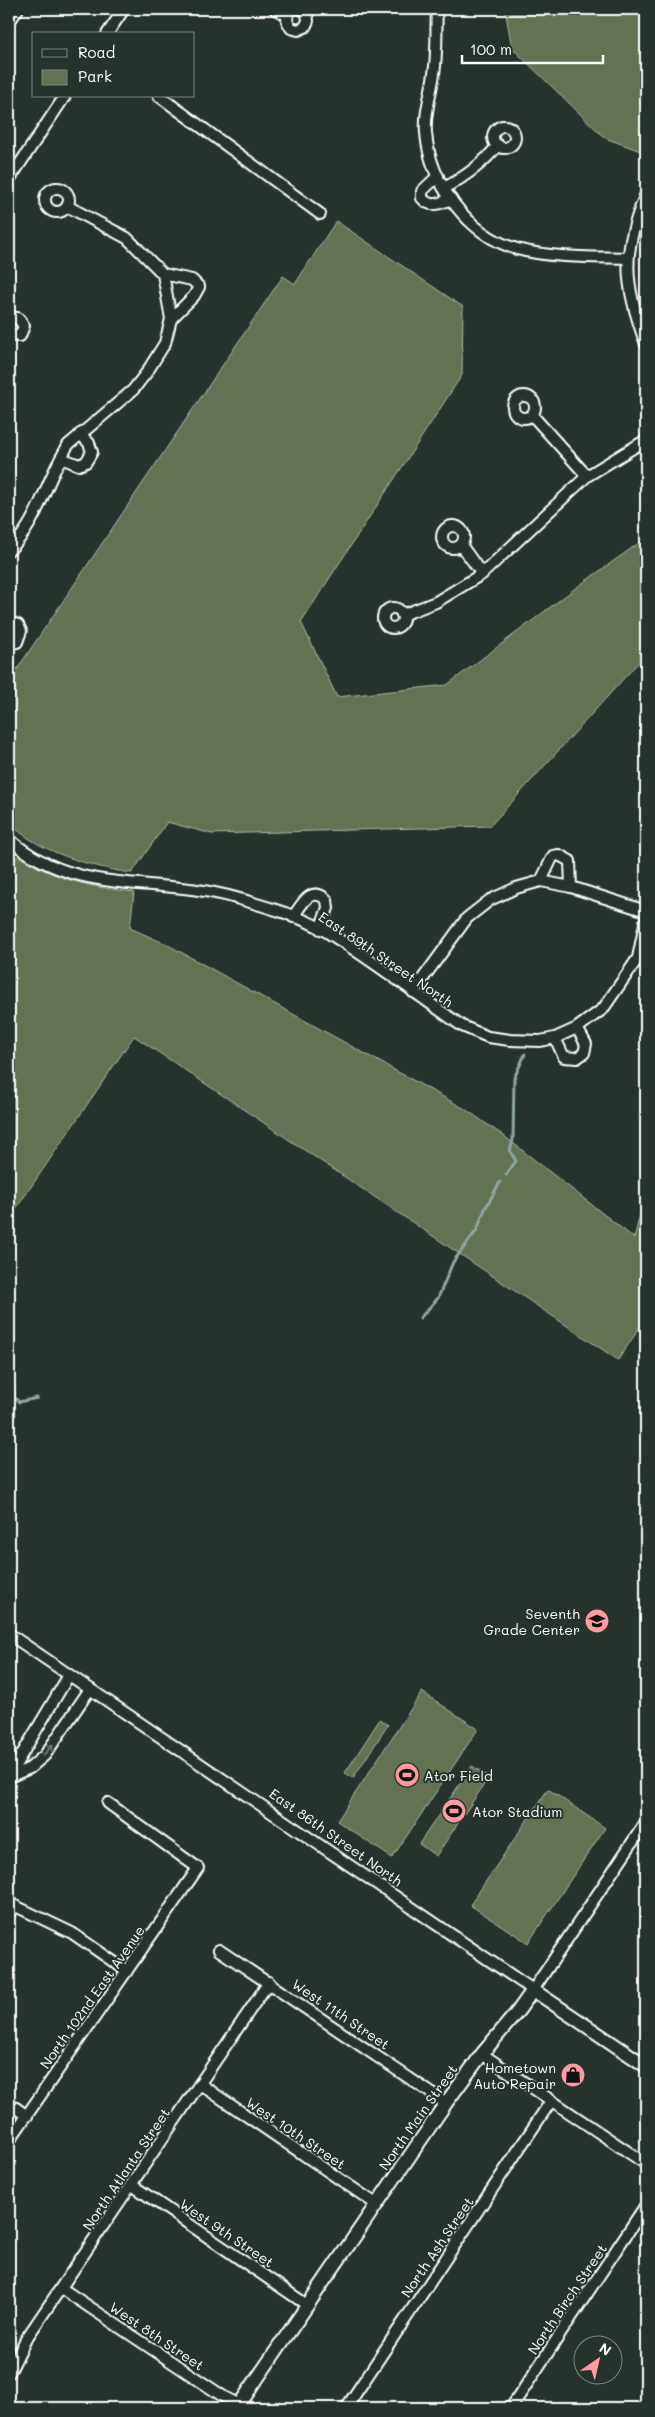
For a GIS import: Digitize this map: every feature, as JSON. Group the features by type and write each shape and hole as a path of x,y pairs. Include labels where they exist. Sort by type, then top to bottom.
{"main road":[{"name":"North Main Street","path":"241,2407 307,2305 446,2103 533,1990"},
{"name":"East 86th Street North","path":"533,1990 646,2066"}],"street":[{"path":"9,22 18,9"},
{"path":"108,32 124,9"},
{"path":"275,9 290,12 287,21 290,27 300,30 308,21 307,13 302,9"},
{"path":"437,9 435,66 426,131 430,158 444,188 458,210 486,234 517,249 572,256 627,258"},
{"path":"9,180 64,98"},
{"path":"162,98 320,214"},
{"path":"444,188 464,177 490,156 498,145"},
{"path":"438,176 422,191 422,198 426,204 434,205 451,199"},
{"path":"646,194 636,218 627,258 633,309 644,329 646,344"},
{"path":"67,206 127,238 163,274 192,280 199,288 194,296 171,319"},
{"path":"9,550 22,537 33,519 68,445 128,394 147,372 165,343 171,319 163,274"},
{"path":"9,318 18,318 24,326 20,336 9,336"},
{"path":"532,415 587,476"},
{"path":"61,458 79,465 89,459 91,448 80,434"},
{"path":"402,615 436,602 482,574 587,476 646,440"},
{"path":"460,545 482,574"},
{"path":"9,622 18,625 21,635 17,642 9,644"},
{"name":"East 89th Street North","path":"9,839 40,860 62,871 110,883 184,888 218,894 293,917 320,929 462,1026 488,1037 510,1040 540,1041 555,1038 577,1028 604,1009 638,958 646,919"},
{"path":"541,881 554,856 559,855 570,861 571,887"},
{"path":"413,992 468,918 490,900 516,888 541,881 571,887 646,911"},
{"path":"293,917 309,895 315,893 322,896 327,900 328,908 320,929"},
{"path":"555,1038 564,1057 577,1058 584,1053 586,1044 577,1028"},
{"name":"East 86th Street North","path":"9,1634 533,1990"},
{"path":"9,1777 69,1675"},
{"path":"9,1777 30,1768 45,1755 90,1689"},
{"name":"North 102nd East Avenue","path":"9,2141 198,1868 108,1803"},
{"name":"North Main Street","path":"533,1990 646,1822"},
{"path":"10,1907 72,1933 127,1971"},
{"name":"West 11th Street","path":"219,1950 446,2103"},
{"name":"North Atlanta Street","path":"9,2373 26,2339 269,1982"},
{"path":"482,2054 646,2164"},
{"name":"West 10th Street","path":"200,2084 376,2204"},
{"name":"North Ash Street","path":"346,2408 551,2101"},
{"path":"9,2103 27,2116"},
{"name":"West 9th Street","path":"132,2185 307,2305"},
{"name":"North Birch Street","path":"511,2408 646,2205"},
{"name":"West 8th Street","path":"61,2288 241,2407"}],"green space":[{"path":"505,9 646,9 646,153 605,138 512,48"},
{"path":"336,221 463,307 462,375 301,622 337,697 447,685 577,587 646,538 646,654 490,826 212,834 167,822 132,873 100,867 49,850 34,842 9,822 9,681 283,276 295,284"},
{"path":"18,856 60,877 88,885 134,892 130,928 168,945 465,1109 504,1136 634,1238 646,1192 646,1318 618,1360 134,1036 9,1219 9,867"},
{"name":"Ator Field","path":"422,1692 478,1729 392,1858 337,1821"},
{"path":"380,1719 388,1725 353,1778 345,1773"},
{"name":"Ator Stadium","path":"472,1766 489,1777 436,1856 419,1844"},
{"path":"548,1789 605,1828 528,1943 470,1905"}],"waterway":[{"path":"506,1175 516,1161 510,1151 513,1140 514,1078 525,1054"},
{"path":"420,1318 438,1298 453,1262 477,1230 485,1209 500,1182"},
{"path":"9,1387 14,1388 14,1397 19,1402 37,1398"}],"place":[{"name":"Seventh Grade Center","path":"597,1621"},
{"name":"Ator Field","path":"407,1775"},
{"name":"Ator Stadium","path":"454,1811"},
{"name":"Hometown Auto Repair","path":"573,2075"}]}
